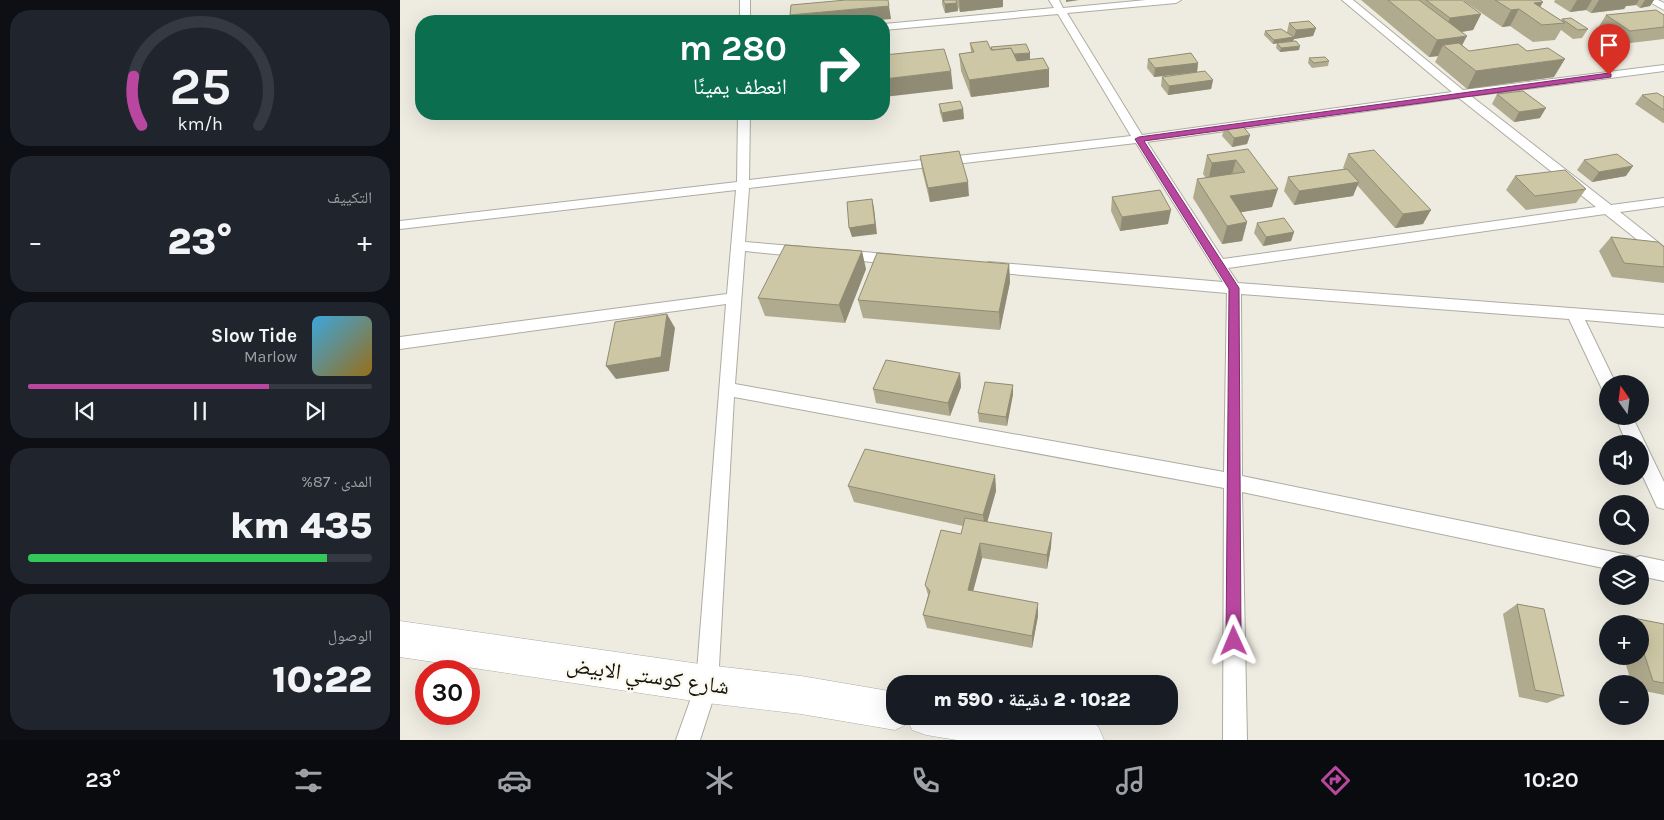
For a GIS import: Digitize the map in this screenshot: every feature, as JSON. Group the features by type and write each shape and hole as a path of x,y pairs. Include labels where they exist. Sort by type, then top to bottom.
{"highway":[{"name":"شارع كوستي الابيض","path":"400,639 706,684 801,695 886,709"},
{"path":"985,725 1084,740"}],"street":[{"path":"745,0 745,15"},
{"path":"1054,0 1139,139 1234,288 1232,482 1235,740"},
{"path":"890,26 1176,0"},
{"path":"1348,0 1461,94 1664,254"},
{"path":"1651,0 1664,7"},
{"path":"400,225 743,187 1139,139 1664,68"},
{"path":"688,740 706,684 726,389 743,187 744,120"},
{"path":"1219,264 1664,202"},
{"path":"737,246 916,261"},
{"path":"976,266 1664,321"},
{"path":"400,343 733,298"},
{"path":"1574,314 1604,375"},
{"path":"726,389 1232,482 1599,558"},
{"path":"1649,470 1664,501"},
{"path":"1649,568 1664,571"}],"building":[{"path":"846,0 888,0 889,6 790,15 791,5"},
{"path":"943,0 956,0 957,3 945,4"},
{"path":"1388,0 1419,0 1467,36 1437,40"},
{"path":"1426,0 1462,0 1481,14 1450,18"},
{"path":"1495,0 1540,0 1543,2 1534,3 1565,23 1542,25 1519,9 1511,10"},
{"path":"1656,10 1664,15 1664,27 1630,31 1606,15"},
{"path":"1571,18 1588,29 1578,30 1562,19"},
{"path":"1309,21 1316,28 1296,30 1289,23"},
{"path":"1281,29 1294,37 1274,40 1265,31"},
{"path":"987,41 991,50 1011,48 1017,61 1043,58 1049,69 969,80 959,54 974,52 970,43"},
{"path":"1296,41 1300,46 1281,48 1277,43"},
{"path":"1459,43 1469,51 1518,44 1527,51 1548,48 1565,59 1476,71 1443,45"},
{"path":"1026,44 1030,53 1014,54 1011,48 992,50 991,47"},
{"path":"944,49 951,71 890,78 890,54"},
{"path":"1191,53 1198,63 1155,68 1148,59"},
{"path":"1325,57 1329,61 1314,63 1309,58"},
{"path":"1205,71 1213,80 1169,86 1162,77"},
{"path":"1523,91 1546,108 1519,112 1497,94"},
{"path":"1657,93 1664,97 1664,110 1642,95"},
{"path":"960,101 963,109 942,113 939,104"},
{"path":"1241,124 1250,135 1234,138 1225,127"},
{"path":"1248,149 1278,189 1230,196 1247,222 1227,226 1197,179 1245,172 1236,160 1212,163 1207,155"},
{"path":"1374,150 1431,210 1403,214 1348,154"},
{"path":"959,151 968,182 928,188 920,156"},
{"path":"1617,154 1633,166 1599,172 1584,160"},
{"path":"1347,169 1359,182 1299,191 1288,177"},
{"path":"1565,170 1586,189 1535,196 1515,176"},
{"path":"1160,190 1171,210 1122,217 1112,197"},
{"path":"872,199 875,224 849,228 847,202"},
{"path":"1284,218 1294,232 1266,237 1257,223"},
{"path":"1611,237 1658,242 1664,247 1664,267 1624,263"},
{"path":"785,245 862,251 839,305 758,298"},
{"path":"877,253 1009,264 999,312 858,300"},
{"path":"667,314 661,357 606,366 615,322"},
{"path":"886,360 960,373 948,403 873,389"},
{"path":"985,382 1013,385 1006,417 978,413"},
{"path":"865,449 995,475 983,515 848,486"},
{"path":"965,518 1052,533 1047,555 980,543 968,590 1038,603 1032,636 923,615 930,591 925,585 941,530 961,534"},
{"path":"1517,604 1544,609 1564,696 1535,690"},
{"path":"1649,621 1664,624 1664,683 1653,681 1648,665"}],"route":[{"path":"1234,641 1232,482 1234,288 1139,139 1609,75"}]}
